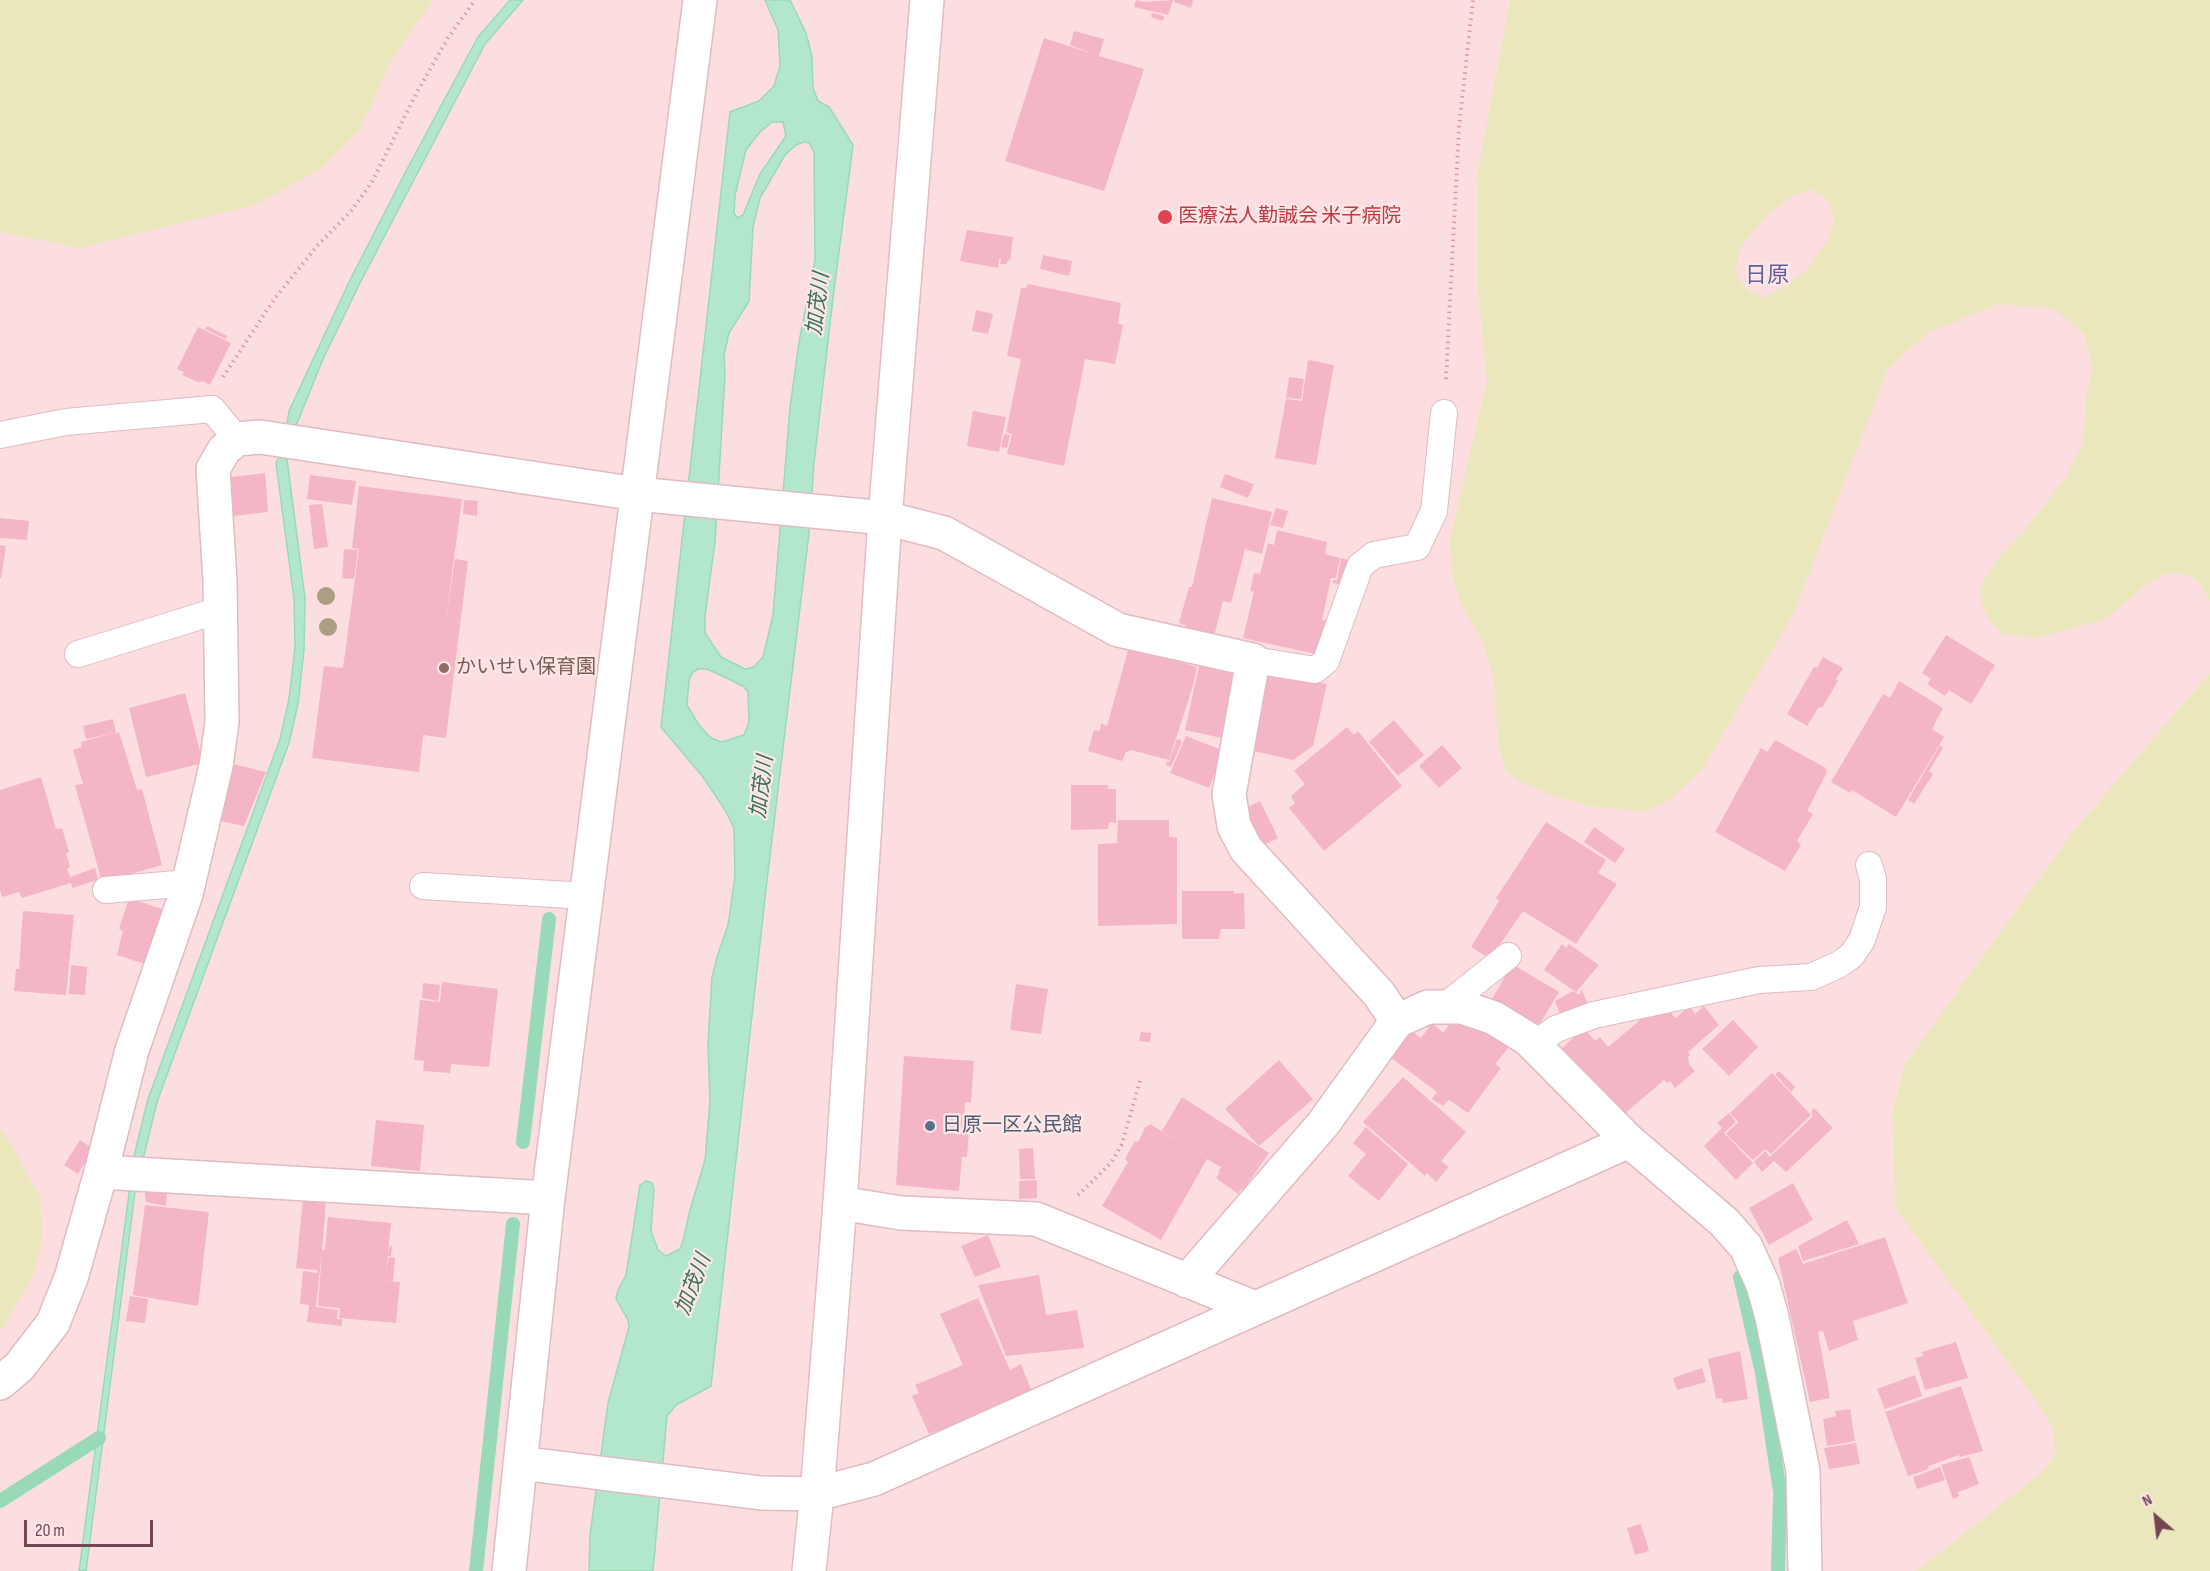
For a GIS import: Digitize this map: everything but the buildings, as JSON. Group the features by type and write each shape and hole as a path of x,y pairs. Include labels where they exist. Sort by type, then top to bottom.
{"street":[{"path":"508,1571 548,1198 586,896 651,495 700,0"},
{"path":"809,1571 840,1203 885,518 927,0"},
{"path":"0,1383 20,1367 53,1323 70,1278 126,1173 132,1050 189,883 216,766 222,722 220,610 213,469 224,450 237,439 260,437 651,495 885,518 944,533 1118,630 1253,660 1229,794 1234,826 1246,849 1379,994 1397,1021"},
{"path":"1187,1281 1323,1124 1397,1021 1428,1007 1462,1007 1494,1017 1533,1045 1629,1141 1724,1222 1746,1247 1763,1285 1772,1317 1803,1471 1805,1571"},
{"path":"520,1463 761,1493 817,1494 874,1479 1629,1141"},
{"path":"126,1173 548,1198"},
{"path":"840,1203 901,1213 1036,1219 1255,1308"}],"lane":[{"path":"0,435 66,422 212,409 237,439"},
{"path":"1253,660 1315,670 1326,661 1360,566 1374,555 1417,547 1434,511 1444,413"},
{"path":"78,654 220,610"},
{"path":"1533,1045 1556,1029 1594,1015 1759,980 1811,977 1838,965 1851,956 1862,940 1873,907 1873,879 1869,865"},
{"path":"105,890 189,883"},
{"path":"423,886 586,896"},
{"path":"1444,1007 1508,956"}],"path":[{"path":"212,409 217,387 275,298 318,245 351,211 372,182 417,92 448,38 475,0"},
{"path":"1444,413 1459,127 1473,0"},
{"path":"1055,1227 1065,1208 1111,1162 1122,1144 1141,1077"}],"shaded area":[{"path":"0,0 434,0 392,59 360,130 319,170 255,205 80,248 0,232"},
{"path":"1510,0 2210,0 2210,601 2198,581 2186,574 2166,573 2148,584 2103,620 2037,638 2002,634 1988,618 1981,602 1981,584 1999,557 2025,530 2064,480 2083,444 2086,399 2092,370 2085,335 2055,309 1998,304 1928,333 1888,369 1794,613 1702,770 1669,800 1645,812 1590,806 1554,796 1523,783 1506,771 1498,745 1495,687 1484,644 1460,602 1452,574 1450,538 1487,382 1478,288 1477,176","holes":["1811,190 1822,195 1830,205 1834,220 1829,238 1806,271 1766,298 1748,291 1735,273 1740,248 1768,214 1792,196"]},
{"path":"2210,673 2210,1571 1917,1571 2046,1469 2055,1455 2054,1431 2039,1405 1896,1209 1892,1115 1905,1064 2073,832"},
{"path":"0,1129 8,1139 40,1197 43,1235 34,1274 4,1327 0,1330"}],"water":[{"path":"510,0 523,0 485,44 361,281 323,359 296,426 287,424 289,411 350,280 406,171 478,37"},
{"name":"加茂川","path":"765,0 790,0 806,33 812,57 813,88 818,101 829,107 853,145 814,463 809,533 766,889 711,1386 676,1405 667,1416 653,1571 589,1571 590,1535 608,1403 629,1327 628,1320 616,1299 626,1275 640,1185 646,1181 652,1183 654,1189 651,1231 658,1250 666,1256 680,1249 705,1160 710,1102 708,1045 712,977 728,925 735,876 734,828 703,777 661,727 730,112 759,101 774,86 780,66 778,30","holes":["772,122 783,122 786,136 760,174 743,215 737,218 734,213 735,195 746,150 760,132","809,143 814,152 815,260 799,342 790,408 773,615 763,657 754,667 745,669 721,657 705,633 705,616 715,542 725,375 724,355 729,333 749,301 753,227 760,198 785,155 796,145","698,669 707,669 744,687 748,692 749,722 744,735 722,742 711,738 699,725 687,705 689,680 693,672"]},
{"path":"279,457 287,459 305,598 304,650 298,704 289,743 157,1102 135,1192 86,1571 79,1571 134,1156 148,1099 280,739 289,699 295,647 294,599 276,463"}],"waterway":[{"path":"523,1142 549,919"},
{"path":"476,1571 513,1224"},
{"path":"1740,1277 1762,1373 1780,1492 1778,1571"},
{"path":"0,1501 99,1438"}],"place":[{"name":"医療法人勤誠会 米子病院","path":"1165,217"},
{"name":"かいせい保育園","path":"444,668"},
{"name":"日原一区公民館","path":"930,1126"}],"district":[{"name":"日原","path":"1767,276"}]}
